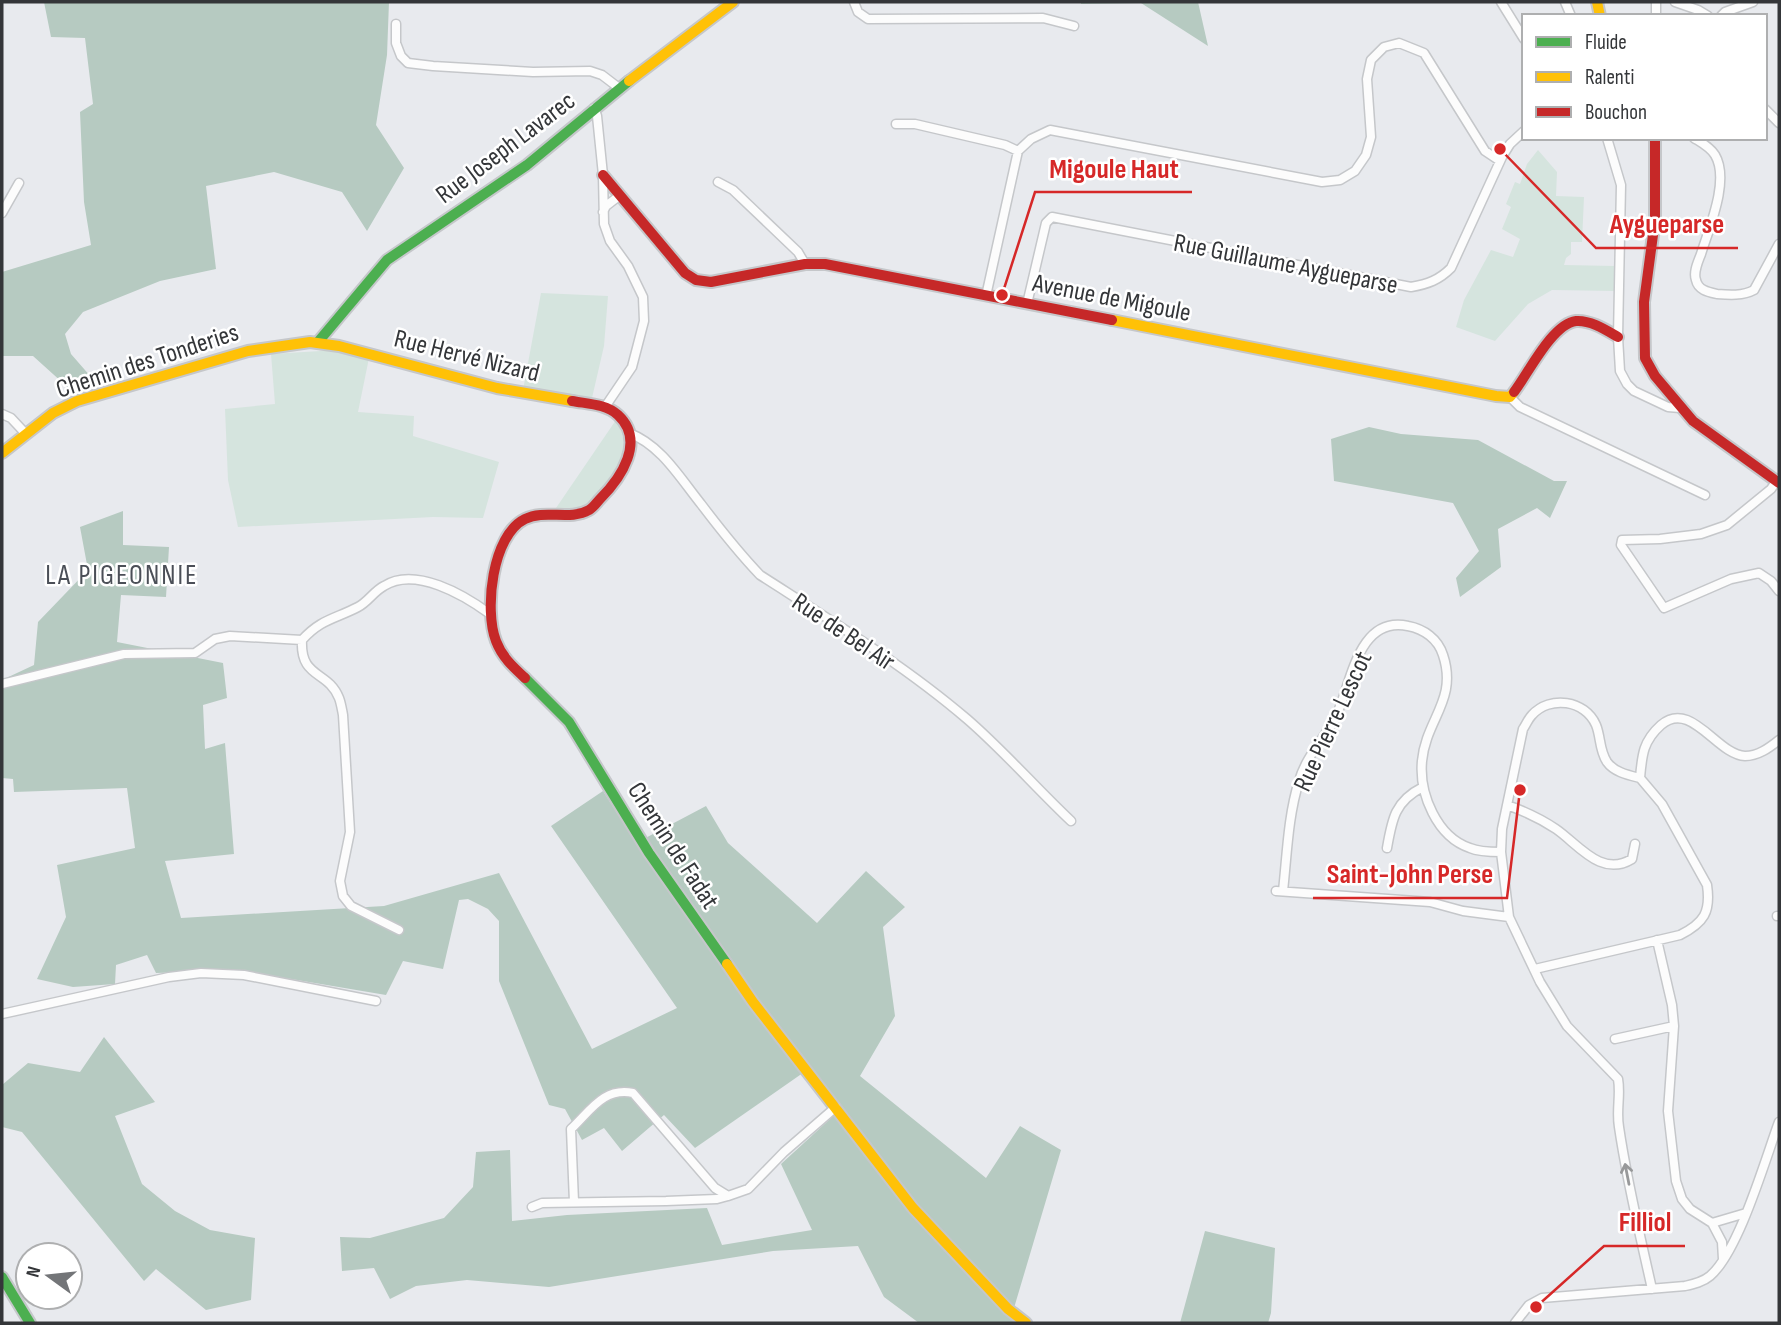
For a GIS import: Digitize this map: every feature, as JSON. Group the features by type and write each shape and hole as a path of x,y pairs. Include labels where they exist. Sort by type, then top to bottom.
{"street":[{"name":"Rue Joseph Lavarec","path":"318,342 387,260 516,173 619,88 733,2"},
{"path":"854,2 858,12 868,19 1043,18 1074,26"},
{"path":"1501,2 1522,35"},
{"path":"1675,2 1705,14"},
{"path":"1723,14 1753,2"},
{"path":"396,24 396,43 401,56 408,62 533,72 590,71 602,75 619,88"},
{"path":"986,296 1018,151 1031,139 1050,131 1322,182 1340,180 1355,171 1366,155 1371,137 1367,79 1371,60 1384,47 1399,43 1424,52 1486,150 1500,161"},
{"path":"594,108 603,175 604,224 610,242 628,266 643,297 644,321 632,367 605,407 620,416 629,433"},
{"path":"897,124 915,124 1005,145 1018,151"},
{"name":"Rue Guillaume Aygueparse","path":"1027,304 1046,223 1052,217 1411,287 1426,285 1440,279 1451,268 1500,161 1510,144 1522,133"},
{"path":"1608,140 1621,185 1618,337 1620,371 1631,388 1668,407 1680,408"},
{"path":"1655,140 1655,231 1646,278 1643,339 1649,367 1680,408 1707,433 1779,480 1727,525 1701,534 1660,539 1629,538 1622,540 1621,545 1664,608 1745,575 1759,573 1779,591"},
{"path":"1697,140 1711,149 1716,156 1720,175 1718,197 1696,268 1696,283 1700,288 1713,293 1748,293 1754,290 1779,244"},
{"name":"Avenue de Migoule","path":"603,175 685,273 696,280 711,282 805,264 825,264 1510,397"},
{"path":"718,182 733,190 798,252 805,264"},
{"path":"2,213 19,183"},
{"path":"603,212 606,206 619,196"},
{"path":"1618,337 1589,323 1567,322 1556,332 1522,385 1510,397 1520,407 1705,495"},
{"name":"Rue Hervé Nizard","path":"318,342 497,388 605,407"},
{"name":"Chemin des Tonderies","path":"2,453 60,408 133,383 248,351 318,342"},
{"path":"2,414 11,418 26,434"},
{"name":"Chemin de Fadat","path":"629,433 627,464 615,484 589,510 576,514 541,515 525,519 507,534 498,554 490,614 496,642 507,662 569,722 649,853 754,1002 913,1208 1008,1309 1026,1323"},
{"name":"Rue de Bel Air","path":"629,433 640,437 662,454 740,554 760,575 914,678 965,717 1009,756 1071,821"},
{"path":"399,930 351,906 343,896 340,881 350,832 343,715 339,696 307,666 302,654 302,639 316,625 360,606 384,585 402,579 446,588 469,599 490,614"},
{"name":"Rue Pierre Lescot","path":"1501,852 1471,849 1454,841 1441,827 1423,787 1422,761 1427,738 1448,684 1448,669 1441,648 1429,634 1400,624 1382,629 1371,638 1357,657 1336,715 1318,741 1299,779 1280,891 1430,902 1463,911 1509,917"},
{"path":"2,684 124,654 195,653 215,639 230,636 302,639"},
{"path":"1535,969 1680,935 1697,926 1705,915 1709,900 1707,885 1662,804 1640,778 1621,773 1607,763 1600,747 1596,724 1586,712 1572,704 1556,702 1532,715 1523,729 1502,829 1501,852 1509,917 1535,969 1567,1026 1618,1079 1620,1089 1616,1110 1626,1172 1652,1289"},
{"path":"1640,778 1642,754 1649,735 1667,720 1681,719 1697,724 1729,750 1745,756 1764,751 1779,740"},
{"path":"1387,848 1395,812 1403,799 1423,787"},
{"path":"1507,804 1527,812 1557,830 1585,855 1602,862 1623,864 1632,859 1635,844"},
{"path":"1657,940 1672,1005 1674,1026 1668,1111 1676,1181 1682,1199 1690,1209 1712,1223 1722,1242 1723,1259"},
{"path":"2,1014 169,977 201,974 244,975 376,1001"},
{"path":"1615,1039 1674,1026"},
{"path":"574,1202 572,1129 607,1094 620,1090 634,1093 715,1188 728,1196"},
{"path":"532,1207 542,1203 717,1199 728,1196 748,1189 784,1152 836,1107"},
{"path":"1515,1323 1529,1305 1542,1298 1699,1283 1710,1276 1737,1235 1779,1122"},
{"path":"1712,1223 1746,1213"},
{"path":"2,1277 30,1323"}],"shaded area":[{"path":"1538,150 1557,172 1556,196 1584,197 1582,242 1571,242 1571,254 1564,265 1615,266 1615,291 1552,290 1528,304 1495,341 1456,327 1464,300 1491,250 1513,257 1520,239 1502,229 1511,207 1506,204 1515,182 1520,184 1527,164"},
{"path":"541,293 608,296 604,346 592,398 523,390"},
{"path":"337,350 369,358 358,412 414,416 413,436 499,462 483,518 433,517 238,527 228,480 225,409 275,404 271,354"},
{"path":"616,420 624,446 612,476 588,505 556,508"}],"green space":[{"path":"44,2 389,2 387,55 376,125 404,168 367,231 342,192 274,172 206,186 216,269 160,281 83,312 65,334 71,354 98,385 74,393 33,356 2,356 2,272 91,245 84,202 80,112 93,104 85,38 51,37"},
{"path":"1081,2 1198,2 1208,46 1141,3"},
{"path":"1369,427 1401,434 1478,440 1554,481 1567,481 1550,518 1537,508 1498,529 1501,567 1460,597 1456,578 1479,551 1453,503 1334,481 1331,439"},
{"path":"123,511 123,545 169,547 166,597 121,595 117,642 223,663 227,698 203,705 205,749 225,743 234,854 165,861 181,918 384,906 499,873 592,1049 677,1008 551,826 603,791 636,843 706,806 728,843 817,923 866,871 905,907 883,927 895,1016 860,1076 986,1178 1020,1126 1061,1150 1011,1318 1019,1323 919,1323 884,1297 858,1246 773,1251 549,1287 467,1280 416,1286 390,1299 374,1268 342,1271 340,1237 370,1238 444,1218 473,1187 476,1152 510,1150 512,1221 567,1215 707,1208 722,1245 812,1230 781,1164 842,1108 810,1068 695,1148 664,1115 622,1151 604,1128 582,1140 565,1109 549,1105 499,981 499,921 488,909 468,899 459,900 443,969 403,961 386,995 238,970 156,973 147,955 116,965 115,984 73,987 37,979 66,917 57,865 135,848 127,788 14,792 13,779 2,778 2,680 34,665 38,622 88,570 80,527"},
{"path":"104,1037 155,1102 115,1116 142,1184 175,1211 210,1230 255,1238 251,1300 206,1310 156,1269 144,1281 22,1132 2,1127 2,1085 28,1063 80,1072"},
{"path":"1205,1231 1275,1248 1268,1323 1180,1323"}],"traffic: fast":[{"path":"318,342 387,260 527,165 629,81"},
{"path":"525,678 569,722 649,853 727,964"},
{"path":"2,1277 30,1323"}],"traffic: slow":[{"path":"629,81 733,2"},
{"path":"1597,2 1600,14"},
{"path":"1112,320 1496,396 1510,397 1514,392"},
{"path":"2,453 53,413 77,401 248,351 310,342 339,346 497,388 572,401"},
{"path":"727,964 753,1002 913,1208 1008,1309 1026,1323"}],"traffic: jam":[{"path":"1655,140 1655,220 1644,302 1645,358 1655,376 1693,421 1779,483"},
{"path":"603,175 685,273 696,280 711,282 805,264 825,264 1112,320"},
{"path":"1514,392 1541,351 1567,324 1587,322 1618,337"},
{"path":"525,678 501,652 492,628 491,593 498,556 505,540 514,528 533,516 574,515 590,509 616,481 630,447 626,425 613,411 572,401"}],"place":[{"name":"Aygueparse","path":"1500,149"},
{"name":"Migoule Haut","path":"1002,295"},
{"name":"Saint-John Perse","path":"1520,790"},
{"name":"Filliol","path":"1536,1307"}],"district":[{"name":"LA PIGEONNIE","path":"122,574"}]}
